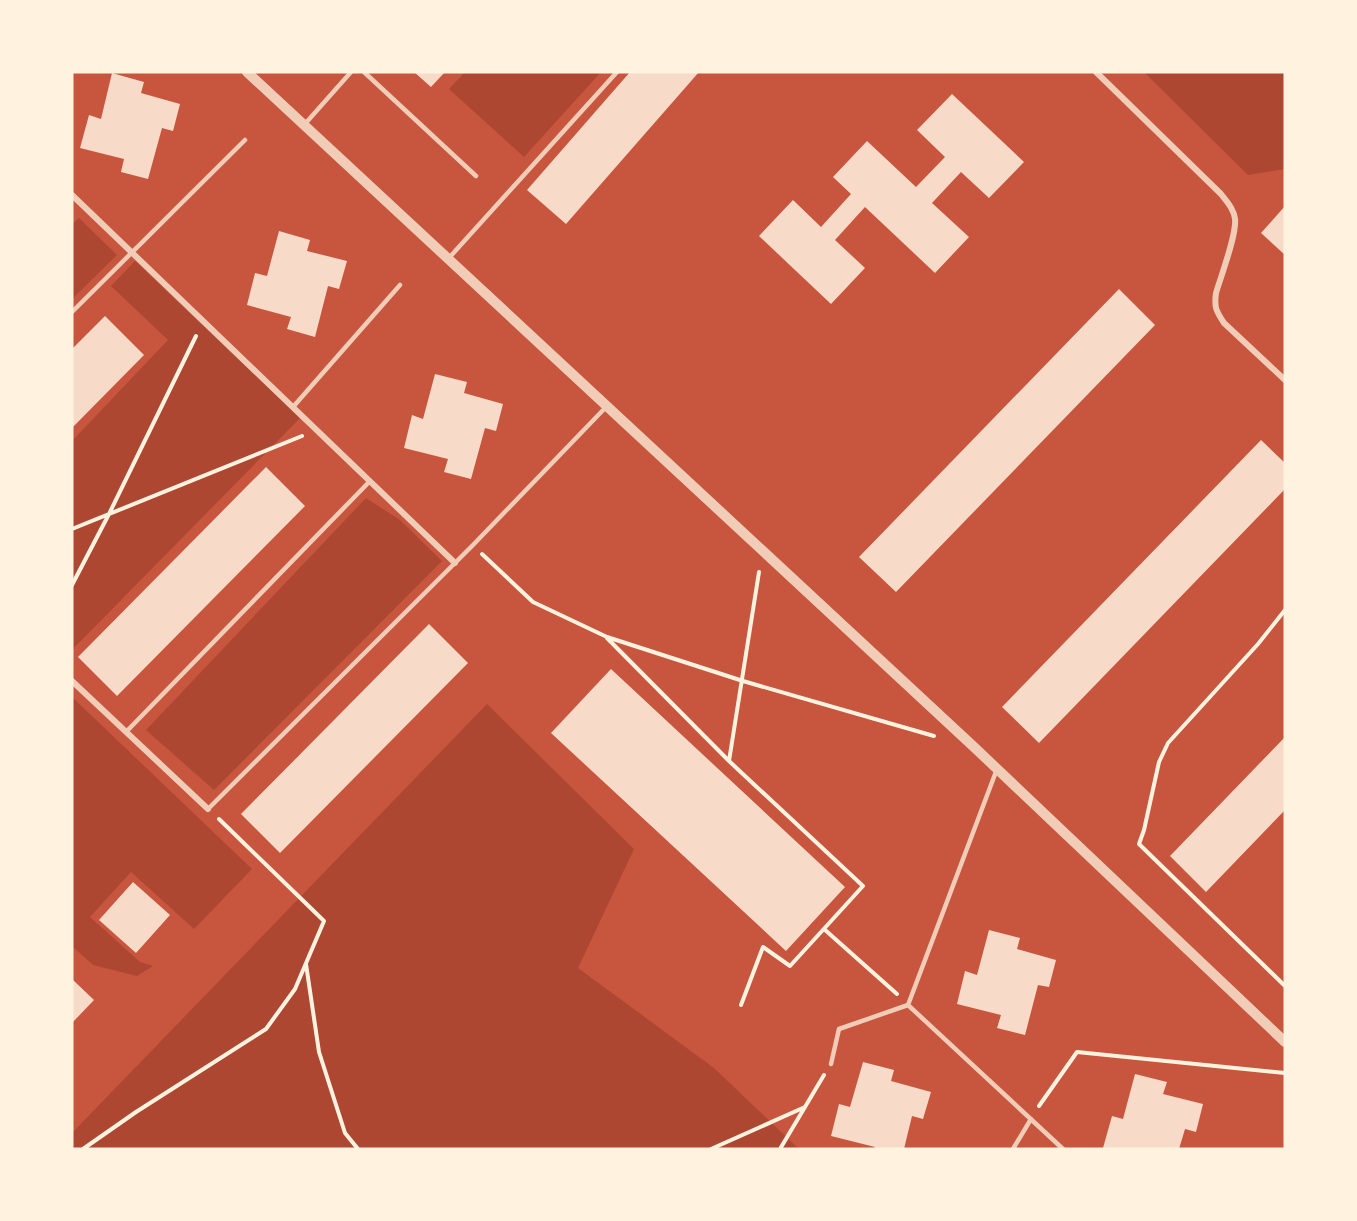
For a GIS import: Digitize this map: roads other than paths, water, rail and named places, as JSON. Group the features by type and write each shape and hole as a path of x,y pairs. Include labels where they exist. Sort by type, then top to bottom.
{"street":[{"path":"247,72 997,769 1285,1042"},
{"path":"1096,72 1230,206 1235,217 1235,229 1216,293 1216,311 1224,323 1285,380"},
{"path":"72,195 455,563"},
{"path":"72,681 208,809"}],"lane":[{"path":"304,125 351,72"},
{"path":"364,72 476,176"},
{"path":"448,259 617,72"},
{"path":"72,312 245,140"},
{"path":"293,407 400,285"},
{"path":"208,809 455,563 607,406"},
{"path":"126,732 370,481"},
{"path":"908,1005 997,769"},
{"path":"831,1065 839,1029 908,1005"},
{"path":"908,1005 1063,1149"},
{"path":"1013,1149 1030,1119"}]}
